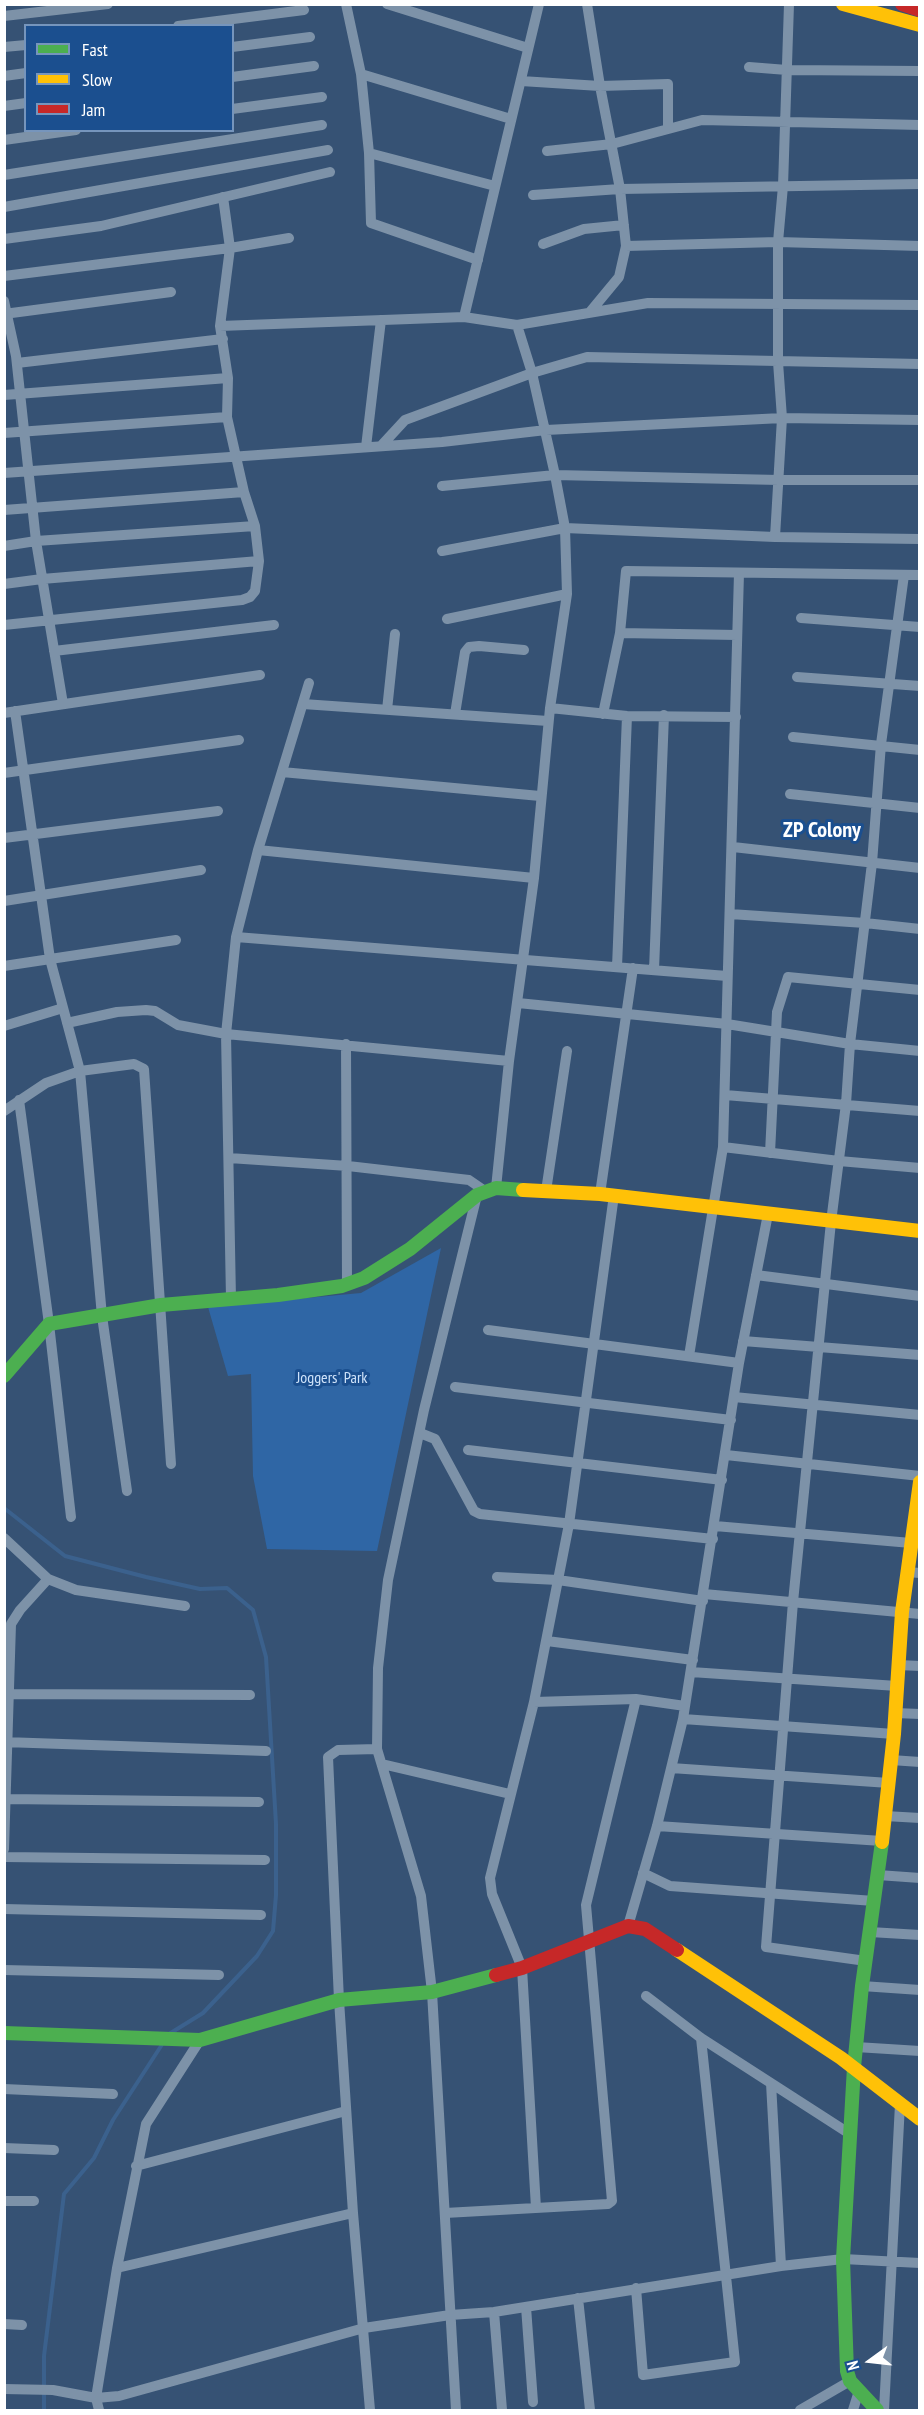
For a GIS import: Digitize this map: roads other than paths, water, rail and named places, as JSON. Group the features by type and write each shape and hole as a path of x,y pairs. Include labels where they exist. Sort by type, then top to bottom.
{"street":[{"path":"4,16 32,9 108,4"},
{"path":"346,4 361,74 369,153 371,223 478,260"},
{"path":"387,4 528,48"},
{"path":"464,317 539,4"},
{"path":"588,4 600,86 620,189 626,246 619,277 590,312"},
{"path":"775,537 782,418 778,363 778,242 783,186 789,4"},
{"path":"843,4 920,25"},
{"path":"902,4 920,10"},
{"path":"194,24 304,10"},
{"path":"234,47 310,37"},
{"path":"4,47 24,45"},
{"path":"234,76 314,66"},
{"path":"749,67 787,70 920,71"},
{"path":"4,75 24,73"},
{"path":"361,74 512,119"},
{"path":"520,81 600,86 668,84 668,129"},
{"path":"234,109 322,97"},
{"path":"4,106 24,103"},
{"path":"547,151 612,144 702,120 920,125"},
{"path":"4,175 322,126"},
{"path":"4,140 62,132"},
{"path":"4,207 328,150"},
{"path":"369,153 495,186"},
{"path":"4,239 101,226 330,172"},
{"path":"532,195 620,189 920,184"},
{"path":"4,625 242,600 250,597 255,591 259,561 255,526 244,492 227,417 228,378 220,326 230,248 223,197"},
{"path":"543,244 584,229 624,225"},
{"path":"4,276 230,248 289,238"},
{"path":"626,246 778,242 920,246"},
{"path":"6,313 171,292"},
{"path":"4,301 17,360 36,541 63,704"},
{"path":"220,326 464,317 517,325 648,303 920,305"},
{"path":"366,447 381,320"},
{"path":"456,2410 432,1992 421,1896 377,1749 378,1668 388,1580 420,1432 486,1191 509,1061 534,878 548,721 567,594 565,528 546,430 517,325"},
{"path":"4,358 17,360 223,339"},
{"path":"381,446 405,420 532,373 587,357 778,363 920,364"},
{"path":"4,395 228,378"},
{"path":"4,433 227,417"},
{"path":"4,473 381,446 546,430 782,418 920,420"},
{"path":"442,486 555,476 920,480"},
{"path":"4,510 32,506 244,492"},
{"path":"4,546 36,541 255,526"},
{"path":"442,552 565,528 775,537 920,539"},
{"path":"4,584 259,561"},
{"path":"603,714 620,633 626,572 920,575"},
{"path":"689,1356 715,1208 723,1147 740,573"},
{"path":"866,1961 766,1947 782,1726 818,1346 872,863 881,744 904,575"},
{"path":"447,619 567,594"},
{"path":"801,618 920,627"},
{"path":"54,651 274,625"},
{"path":"620,633 737,635"},
{"path":"387,710 395,634"},
{"path":"455,714 465,652 469,647 524,650"},
{"path":"127,1491 102,1316 80,1071 50,959 39,896 23,770 10,712 260,675"},
{"path":"797,677 920,686"},
{"path":"231,1299 226,1034 237,937 258,850 309,683"},
{"path":"303,704 548,721"},
{"path":"550,708 627,716 736,717"},
{"path":"654,970 664,715"},
{"path":"617,967 627,716"},
{"path":"793,737 881,744 920,750"},
{"path":"4,773 239,740"},
{"path":"282,772 540,796"},
{"path":"790,794 920,808"},
{"path":"4,838 218,811"},
{"path":"733,847 920,868"},
{"path":"258,850 534,878"},
{"path":"4,901 201,870"},
{"path":"730,914 864,922 920,929"},
{"path":"237,937 727,976"},
{"path":"4,966 176,940"},
{"path":"536,2208 522,1968 490,1884 534,1702 569,1524 594,1342 607,1194 633,968"},
{"path":"770,1153 777,1012 788,977 920,990"},
{"path":"518,1003 727,1024 850,1044 920,1052"},
{"path":"4,1026 63,1008"},
{"path":"67,1023 117,1012 146,1010 162,1015 178,1024 226,1034 509,1061"},
{"path":"346,1044 347,1284"},
{"path":"546,1191 567,1051"},
{"path":"4,1111 46,1083 80,1071 134,1064 144,1069 171,1464"},
{"path":"726,1095 920,1111"},
{"path":"19,1101 49,1324 71,1517"},
{"path":"723,1147 920,1168"},
{"path":"229,1158 348,1166 469,1180 486,1191 607,1194 920,1231"},
{"path":"4,1376 49,1324 161,1305 289,1294 347,1284 364,1278 410,1249 486,1191"},
{"path":"628,1926 657,1826 683,1719 739,1363 768,1214"},
{"path":"756,1275 825,1282 920,1296"},
{"path":"488,1330 594,1342 739,1363"},
{"path":"744,1341 920,1355"},
{"path":"4,1352 16,1364"},
{"path":"455,1387 731,1420"},
{"path":"734,1397 920,1415"},
{"path":"420,1432 435,1439 474,1511 486,1516 713,1539"},
{"path":"468,1450 722,1480"},
{"path":"726,1455 920,1476"},
{"path":"877,2410 855,2386 845,2359 843,2259 854,2067 862,1986 889,1783 902,1612 913,1573 914,1536 920,1482"},
{"path":"715,1526 800,1533 914,1536"},
{"path":"4,1538 48,1579 76,1590 185,1606"},
{"path":"497,1577 558,1581 703,1598 793,1602 920,1614"},
{"path":"4,1849 8,1694 7,1626 48,1579"},
{"path":"547,1641 693,1659"},
{"path":"898,1665 920,1666"},
{"path":"691,1672 897,1686"},
{"path":"8,1694 250,1695"},
{"path":"534,1702 636,1699 685,1706"},
{"path":"445,2213 608,2204 612,2201 586,1905 636,1699"},
{"path":"895,1713 920,1714"},
{"path":"683,1719 894,1734"},
{"path":"6,1742 266,1751"},
{"path":"370,2410 346,2111 328,1757 338,1750 377,1749"},
{"path":"891,1760 920,1762"},
{"path":"382,1764 510,1794"},
{"path":"671,1768 889,1783"},
{"path":"6,1799 259,1802"},
{"path":"885,1816 920,1818"},
{"path":"657,1826 882,1841"},
{"path":"4,1857 265,1860"},
{"path":"644,1873 670,1886 874,1901"},
{"path":"878,1875 920,1878"},
{"path":"4,1910 261,1915"},
{"path":"4,2033 200,2040 339,2000 432,1992 522,1968 628,1926 645,1929 854,2067 920,2119"},
{"path":"870,1932 920,1935"},
{"path":"4,1970 219,1975"},
{"path":"862,1986 920,1990"},
{"path":"646,1996 702,2038 850,2134"},
{"path":"636,2288 643,2375 735,2362 702,2038"},
{"path":"99,2410 96,2398 117,2268 146,2124 200,2040"},
{"path":"856,2047 920,2051"},
{"path":"771,2083 781,2265"},
{"path":"4,2089 113,2094"},
{"path":"884,2410 900,2104"},
{"path":"136,2166 346,2111"},
{"path":"4,2148 54,2150"},
{"path":"4,2201 33,2201"},
{"path":"117,2268 353,2213"},
{"path":"4,2389 54,2390 96,2398 118,2396 364,2328 450,2315 494,2312 781,2265 843,2259 920,2263"},
{"path":"578,2298 590,2410"},
{"path":"526,2307 533,2402"},
{"path":"494,2312 502,2410"},
{"path":"4,2324 22,2325"},
{"path":"800,2410 855,2386"},
{"path":"853,2410 855,2386"}],"waterway":[{"path":"4,1508 65,1556 200,1589 227,1588 253,1610 266,1657 276,1824 276,1895 273,1931 257,1956 203,2013 169,2034"},
{"path":"44,2410 44,2356 64,2194 94,2158 113,2120 163,2043"}],"district":[{"name":"ZP Colony","path":"822,831"}],"park label":[{"name":"Joggers' Park","path":"332,1378"}]}
